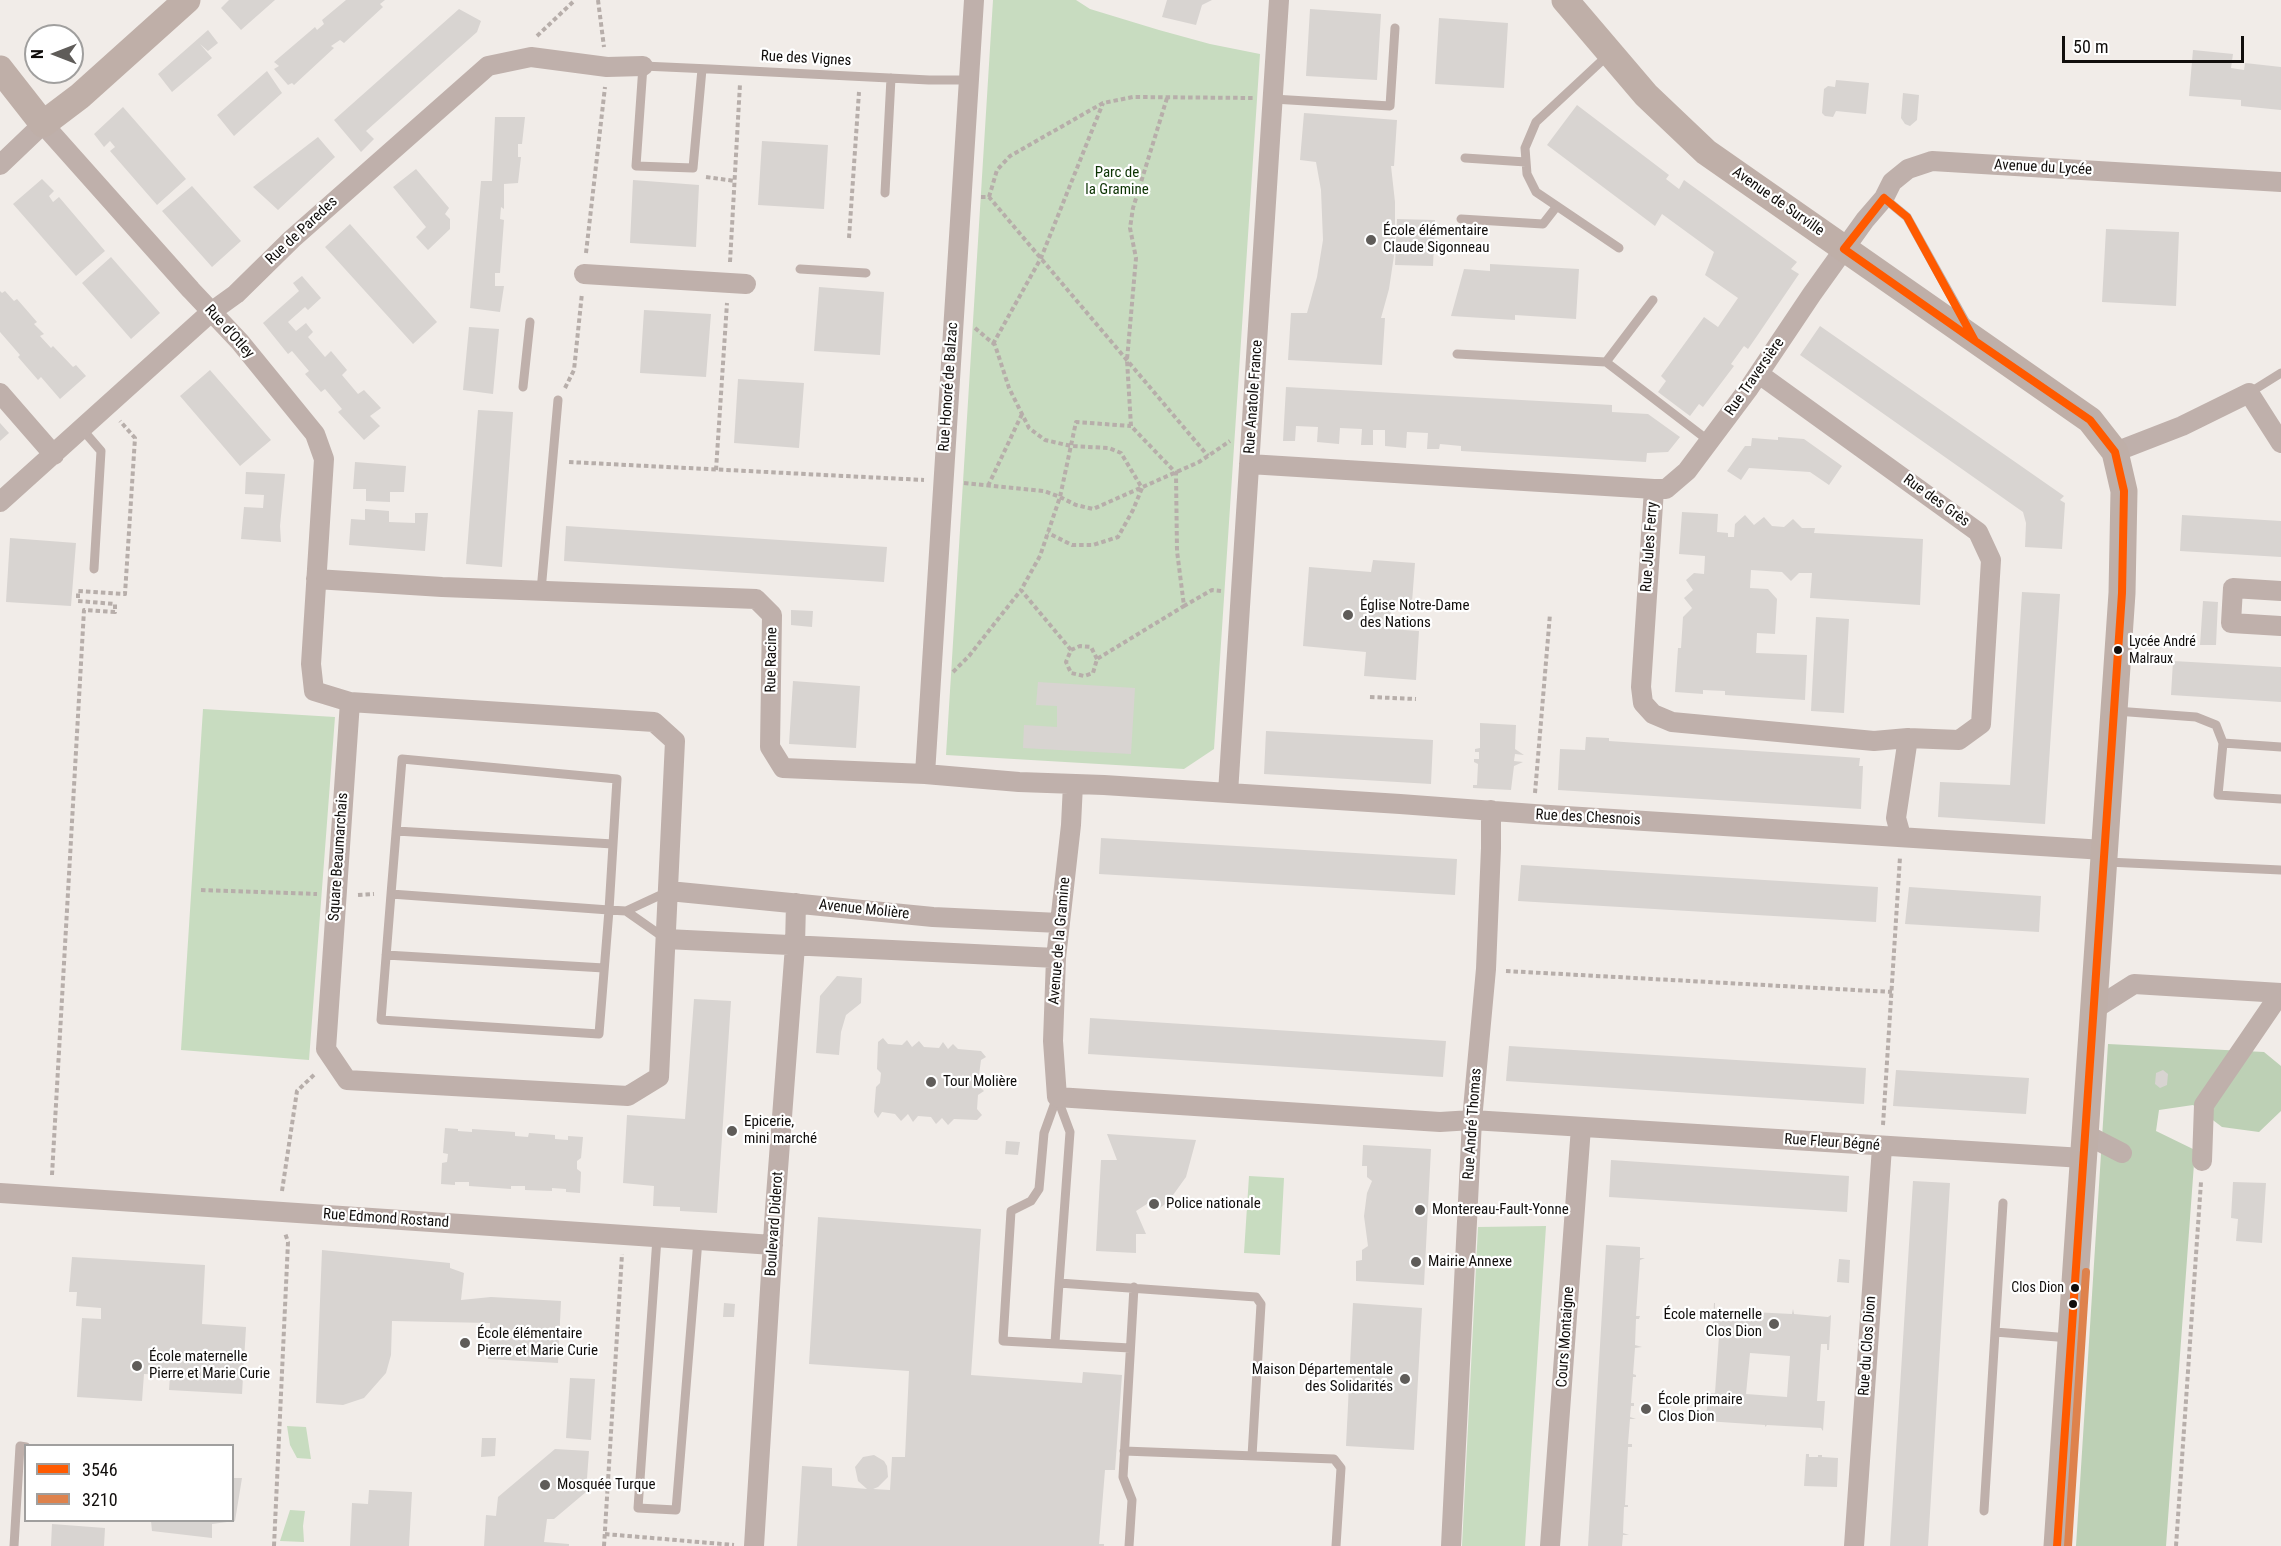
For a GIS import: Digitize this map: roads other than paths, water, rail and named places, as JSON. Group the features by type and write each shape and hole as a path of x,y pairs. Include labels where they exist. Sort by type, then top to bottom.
{"street":[{"path":"0,165 42,124 80,96 187,0"},
{"name":"Rue Honoré de Balzac","path":"925,774 974,0"},
{"name":"Rue Anatole France","path":"1228,793 1279,0"},
{"name":"Avenue de Surville","path":"1565,0 1646,95 1706,152 2090,420 2115,452 2124,491 2122,593 2057,1546"},
{"name":"Rue de Paredes","path":"0,502 211,312 236,294 309,224 488,66 531,57 607,67 643,66"},
{"path":"0,69 42,124"},
{"name":"Rue d'Otley","path":"42,124 240,342 315,434 324,459 311,664 314,691 350,702"},
{"name":"Avenue du Lycée","path":"1844,249 1884,198 1892,182 1908,169 1932,161 2281,182"},
{"name":"Rue Traversière","path":"1654,489 1666,489 1687,471 1759,374 1844,249"},
{"path":"584,274 746,284"},
{"name":"Rue des Grès","path":"1759,374 1978,532 1991,560 1981,724 1959,740 1908,738"},
{"path":"0,393 54,455"},
{"path":"2115,452 2182,426 2249,393 2281,443"},
{"name":"Rue Jules Ferry","path":"1249,464 1654,489 1641,687 1643,703 1653,714 1672,722 1874,741 1908,738"},
{"name":"Rue Racine","path":"316,579 756,599 772,615 771,747 783,768 925,774 1073,784"},
{"path":"2281,591 2233,588 2231,623 2281,627"},
{"name":"Square Beaumarchais","path":"350,702 654,722 675,741 669,891 659,1077 628,1096 347,1080 326,1049 350,702"},
{"path":"1901,836 1896,818 1908,738"},
{"name":"Rue des Chesnois","path":"1073,784 1901,836 2104,856"},
{"name":"Avenue de la Gramine","path":"1057,1097 1053,1041 1056,958 1071,825 1073,784"},
{"name":"Rue André Thomas","path":"1451,1546 1472,1120 1486,969 1491,810"},
{"name":"Avenue Molière","path":"669,891 933,917 1059,923"},
{"name":"Boulevard Diderot","path":"746,1546 773,1245 795,946 796,903"},
{"path":"666,939 1056,958"},
{"path":"2093,1010 2134,984 2281,994"},
{"path":"2202,1161 2204,1105 2281,994"},
{"name":"Rue Fleur Bégné","path":"1057,1097 1440,1122 1472,1120 1882,1147 2084,1146"},
{"name":"Cours Montaigne","path":"1551,1546 1581,1127"},
{"path":"2084,1146 2122,1153"},
{"name":"Rue du Clos Dion","path":"1854,1546 1882,1147"},
{"name":"Rue Edmond Rostand","path":"0,1193 773,1245"}],"lane":[{"path":"1273,99 1390,106 1395,28"},
{"path":"1610,53 1536,122 1525,148 1527,174 1536,192 1619,248"},
{"name":"Rue des Vignes","path":"643,66 969,80"},
{"path":"643,66 636,166 693,168 702,69"},
{"path":"885,194 891,78"},
{"path":"1465,158 1526,162"},
{"path":"1884,198 1907,217 1975,341"},
{"path":"1461,219 1543,224 1557,206"},
{"path":"800,268 866,273"},
{"path":"1606,362 1653,300"},
{"path":"523,387 530,322"},
{"path":"1457,354 1606,362 1709,441"},
{"path":"2249,393 2281,373"},
{"path":"541,591 558,400"},
{"path":"82,429 101,451 94,570"},
{"path":"2113,711 2196,717 2216,725 2223,743 2218,795 2281,799"},
{"path":"2223,743 2281,747"},
{"path":"402,759 617,779 613,844 599,1034 381,1020 402,759"},
{"path":"396,831 613,844"},
{"path":"2104,856 2281,870"},
{"path":"391,894 626,911 669,891"},
{"path":"626,911 666,939"},
{"path":"386,955 604,968"},
{"path":"1055,1343 1070,1132 1057,1097"},
{"path":"1057,1097 1044,1132 1039,1189 1031,1201 1011,1211 1003,1341 1130,1348"},
{"path":"1984,1511 2003,1203"},
{"path":"657,1238 638,1508 676,1510 698,1240"},
{"path":"1059,1283 1256,1297 1261,1304 1252,1456"},
{"path":"1129,1546 1132,1500 1123,1477 1134,1287"},
{"path":"1995,1332 2071,1338"},
{"path":"14,1546 20,1446 24,1447"},
{"path":"1124,1451 1334,1460 1341,1468 1336,1546"}],"place":[{"name":"École élémentaire Claude Sigonneau","path":"1371,240"},
{"name":"Église Notre-Dame des Nations","path":"1348,615"},
{"name":"Lycée André Malraux","path":"2118,650"},
{"name":"Tour Molière","path":"931,1082"},
{"name":"Epicerie, mini marché","path":"732,1131"},
{"name":"Police nationale","path":"1154,1204"},
{"name":"Montereau-Fault-Yonne","path":"1420,1210"},
{"name":"Mairie Annexe","path":"1416,1262"},
{"name":"Clos Dion","path":"2075,1288"},
{"name":"École maternelle Clos Dion","path":"1774,1324"},
{"name":"École élémentaire Pierre et Marie Curie","path":"465,1343"},
{"name":"École maternelle Pierre et Marie Curie","path":"137,1366"},
{"name":"Maison Départementale des Solidarités","path":"1405,1379"},
{"name":"École primaire Clos Dion","path":"1646,1409"},
{"name":"Mosquée Turque","path":"545,1485"}],"park label":[{"name":"Parc de la Gramine","path":"1117,182"}]}
